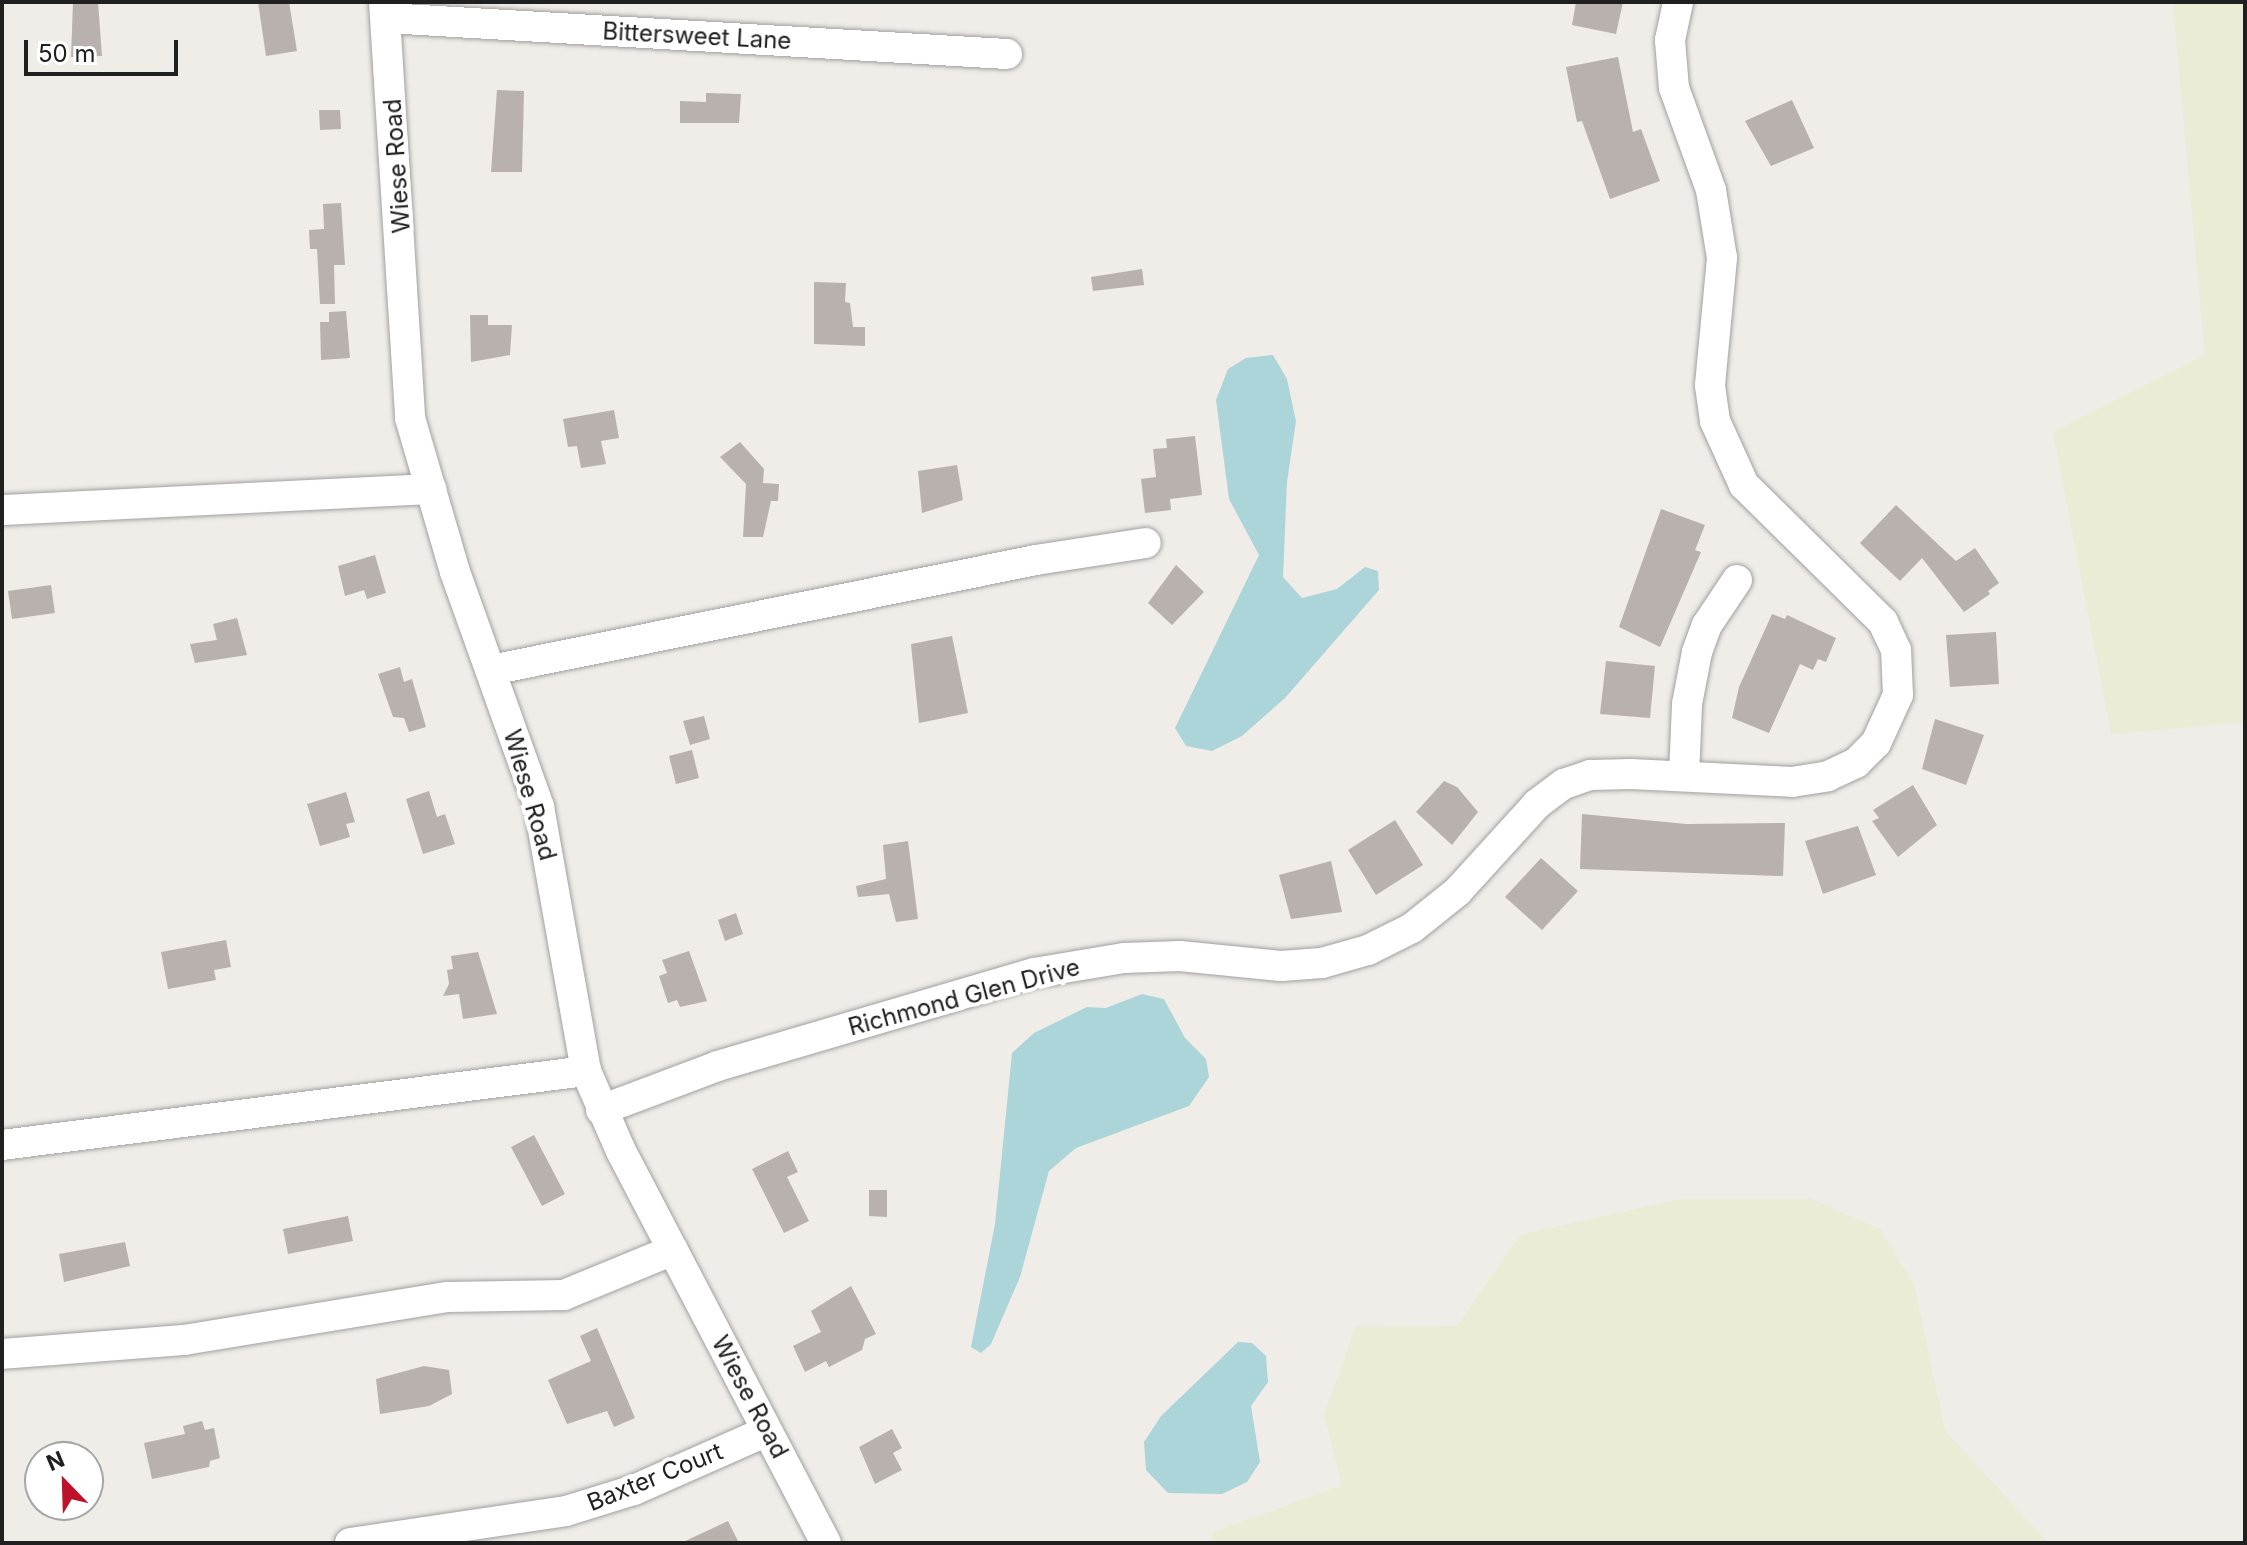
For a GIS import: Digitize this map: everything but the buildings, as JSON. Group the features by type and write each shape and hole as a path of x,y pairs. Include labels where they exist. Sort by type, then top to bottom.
{"street":[{"name":"Richmond Glen Drive","path":"601,1110 718,1066 1034,973 1124,958 1180,956 1281,966 1322,963 1368,950 1412,928 1457,892 1537,804 1564,784 1590,775 1792,782 1828,776 1856,763 1893,715 1899,676 1896,650 1883,622 1744,485 1715,421 1710,385 1722,258 1711,190 1674,88 1670,40 1678,2"},
{"name":"Bittersweet Lane","path":"385,10 1007,54"},
{"name":"Wiese Road","path":"385,10 410,418 491,670 539,807 586,1071 601,1110 826,1543"},
{"path":"2,510 431,489"},
{"path":"491,670 1036,560 1146,543"},
{"path":"1684,776 1687,704 1697,652 1707,625 1737,580"},
{"path":"2,1145 586,1071"},
{"path":"2,1354 184,1340 448,1297 564,1295 673,1250"},
{"name":"Baxter Court","path":"350,1543 566,1511 634,1490 767,1431"}],"green space":[{"path":"2173,2 2245,2 2245,722 2111,734 2053,432 2205,355"},
{"path":"1682,1199 1811,1199 1880,1229 1914,1284 1945,1431 2049,1543 1208,1543 1214,1532 1342,1485 1324,1414 1356,1327 1457,1326 1520,1235"}],"water":[{"path":"1273,355 1287,379 1296,421 1287,482 1283,577 1302,598 1337,589 1365,567 1378,571 1379,590 1285,698 1242,736 1212,751 1186,746 1175,728 1259,555 1229,499 1216,400 1228,369 1246,358"},
{"path":"1142,994 1164,999 1185,1038 1206,1059 1209,1077 1189,1106 1076,1148 1049,1171 1020,1277 991,1344 981,1353 971,1347 995,1224 1012,1053 1034,1033 1087,1007 1106,1008"},
{"path":"1238,1342 1252,1343 1266,1356 1268,1382 1251,1406 1260,1462 1247,1482 1222,1494 1168,1493 1146,1470 1144,1442 1161,1416"}]}
